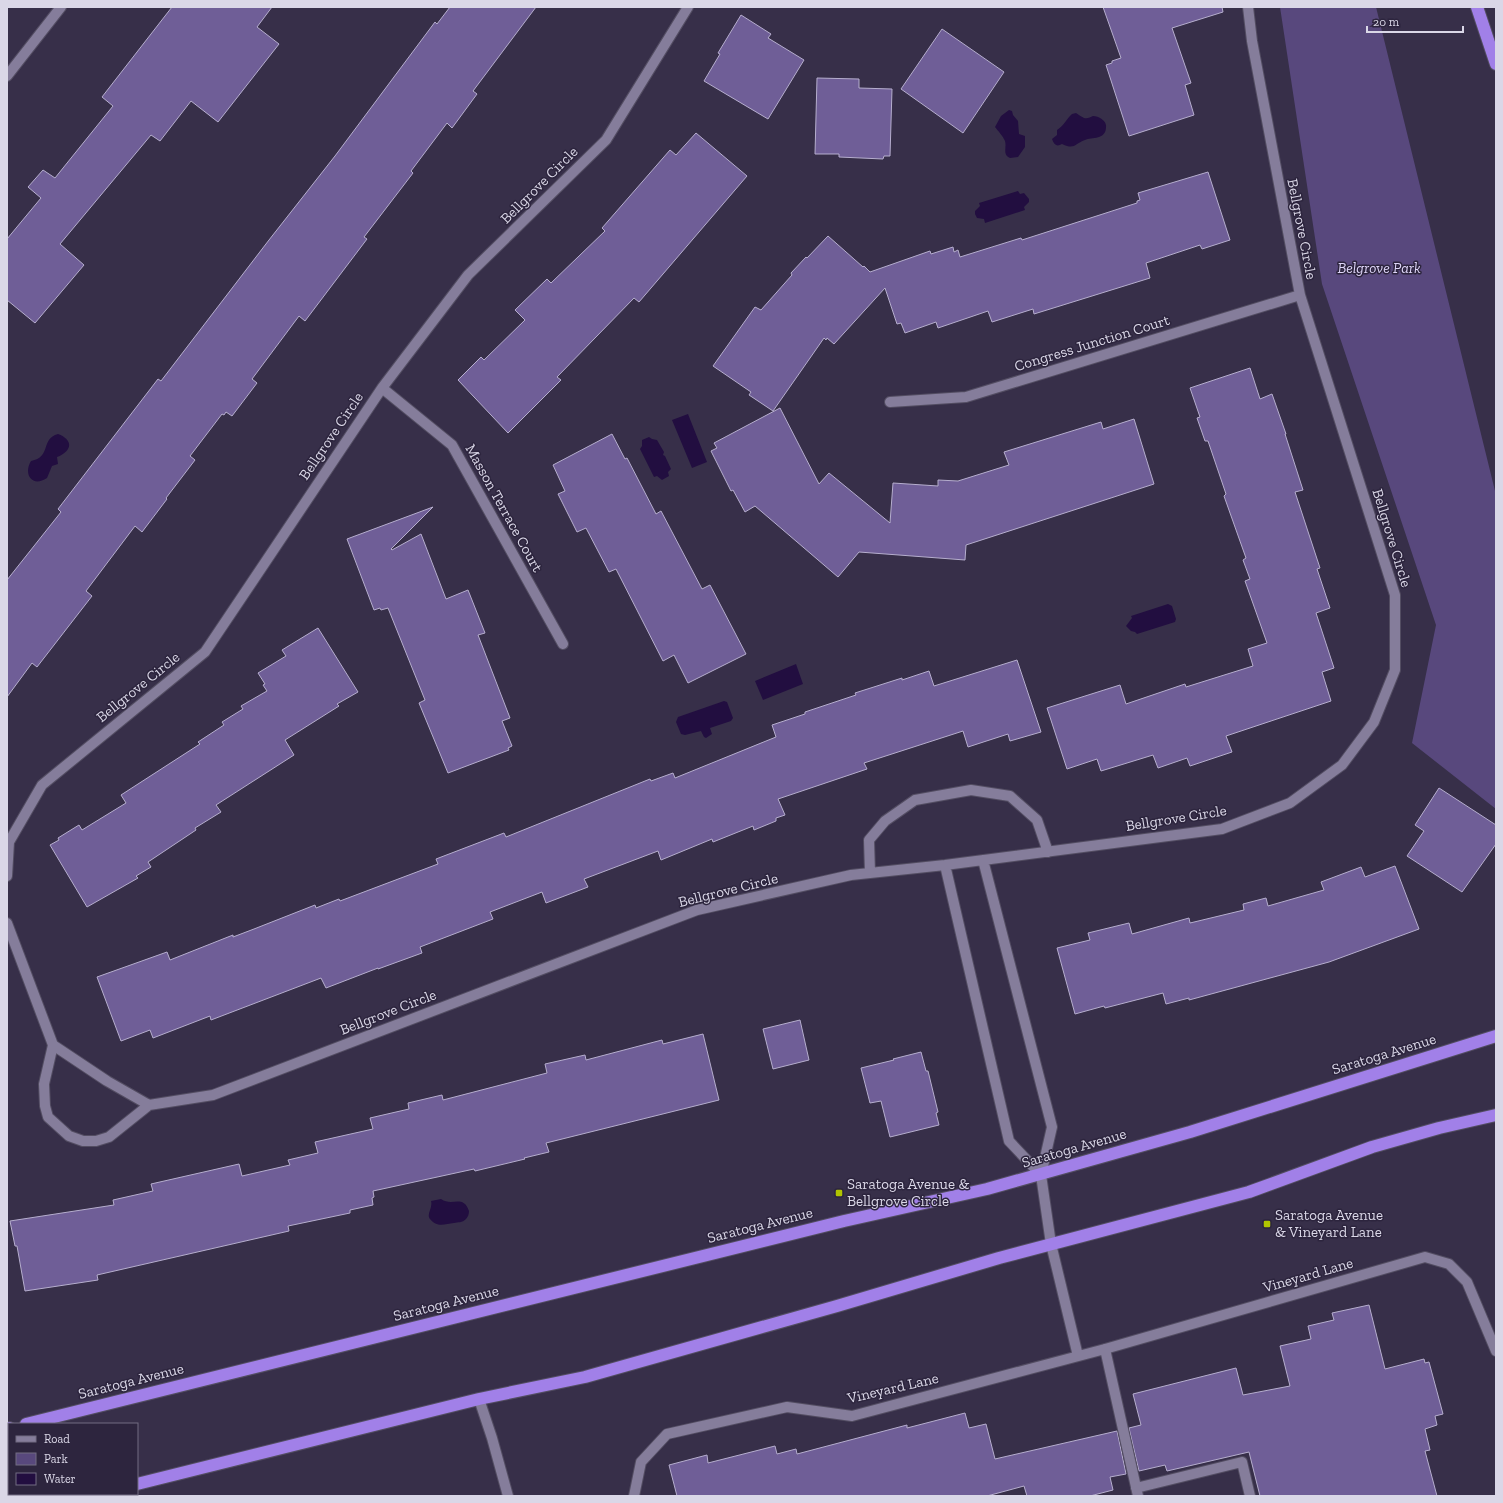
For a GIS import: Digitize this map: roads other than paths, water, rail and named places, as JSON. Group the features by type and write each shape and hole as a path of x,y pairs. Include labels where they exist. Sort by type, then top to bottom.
{"highway":[{"path":"1477,7 1496,64"},
{"name":"Saratoga Avenue","path":"30,1423 844,1221 987,1189 1041,1175 1190,1132 1496,1036"},
{"path":"138,1484 479,1399 584,1377 829,1308 987,1261 1249,1192 1372,1147 1439,1128 1496,1115"}],"street":[{"path":"7,76 61,7"},
{"name":"Bellgrove Circle","path":"7,876 9,842 42,785 205,652 382,388 468,275 606,140 688,7"},
{"name":"Bellgrove Circle","path":"149,1105 213,1095 697,910 851,875 945,865 1222,829 1290,803 1342,765 1374,722 1395,670 1395,595 1300,294 1252,42 1248,7"},
{"name":"Congress Junction Court","path":"890,402 966,397 1300,294"},
{"name":"Masson Terrace Court","path":"382,388 452,445 563,644"},
{"path":"870,873 869,840 885,821 915,800 971,790 1010,796 1036,820 1048,852"},
{"path":"983,860 1052,1127 1041,1175 1051,1244 1078,1356"},
{"path":"945,865 1010,1141 1041,1175"},
{"path":"7,923 52,1045 44,1084 45,1106 48,1117 69,1136 83,1141 96,1141 109,1137 149,1105 107,1081 52,1045"},
{"name":"Vineyard Lane","path":"634,1496 641,1462 667,1434 787,1407 852,1416 1105,1349 1425,1257 1449,1264 1467,1282 1496,1351"},
{"path":"1105,1349 1137,1492 1242,1462 1250,1496"},
{"path":"479,1399 492,1438 508,1496"}],"water":[{"path":"1009,110 1012,111 1013,115 1018,121 1019,134 1025,136 1025,147 1018,157 1010,158 1005,153 1005,141 995,127 1001,116"},
{"path":"1076,113 1084,118 1093,116 1102,119 1106,125 1104,134 1085,140 1074,146 1066,146 1062,144 1056,145 1052,139 1057,135 1057,130 1072,114"},
{"path":"1018,191 1020,194 1024,193 1029,199 1029,202 1024,207 1025,210 985,223 984,219 977,218 975,211 980,206 979,203"},
{"path":"688,414 707,462 692,468 672,420"},
{"path":"58,434 63,436 69,442 68,449 62,455 57,457 58,464 52,466 47,478 42,481 33,480 30,478 28,471 31,461 42,456 49,440"},
{"path":"649,437 657,440 671,469 668,472 669,476 662,480 657,476 654,477 640,449 642,446 642,440"},
{"path":"1168,604 1172,606 1176,619 1175,622 1137,634 1126,626 1132,618 1131,616"},
{"path":"796,664 803,684 763,700 755,681"},
{"path":"724,701 727,702 733,718 731,721 710,728 712,734 706,738 701,731 685,735 681,734 676,722 678,717"},
{"path":"441,1199 449,1202 464,1203 469,1211 467,1218 462,1222 444,1225 435,1224 429,1217 431,1201"}],"place":[{"name":"Saratoga Avenue & Bellgrove Circle","path":"839,1193"},
{"name":"Saratoga Avenue & Vineyard Lane","path":"1267,1224"}],"park label":[{"name":"Belgrove Park","path":"1379,268"}]}
